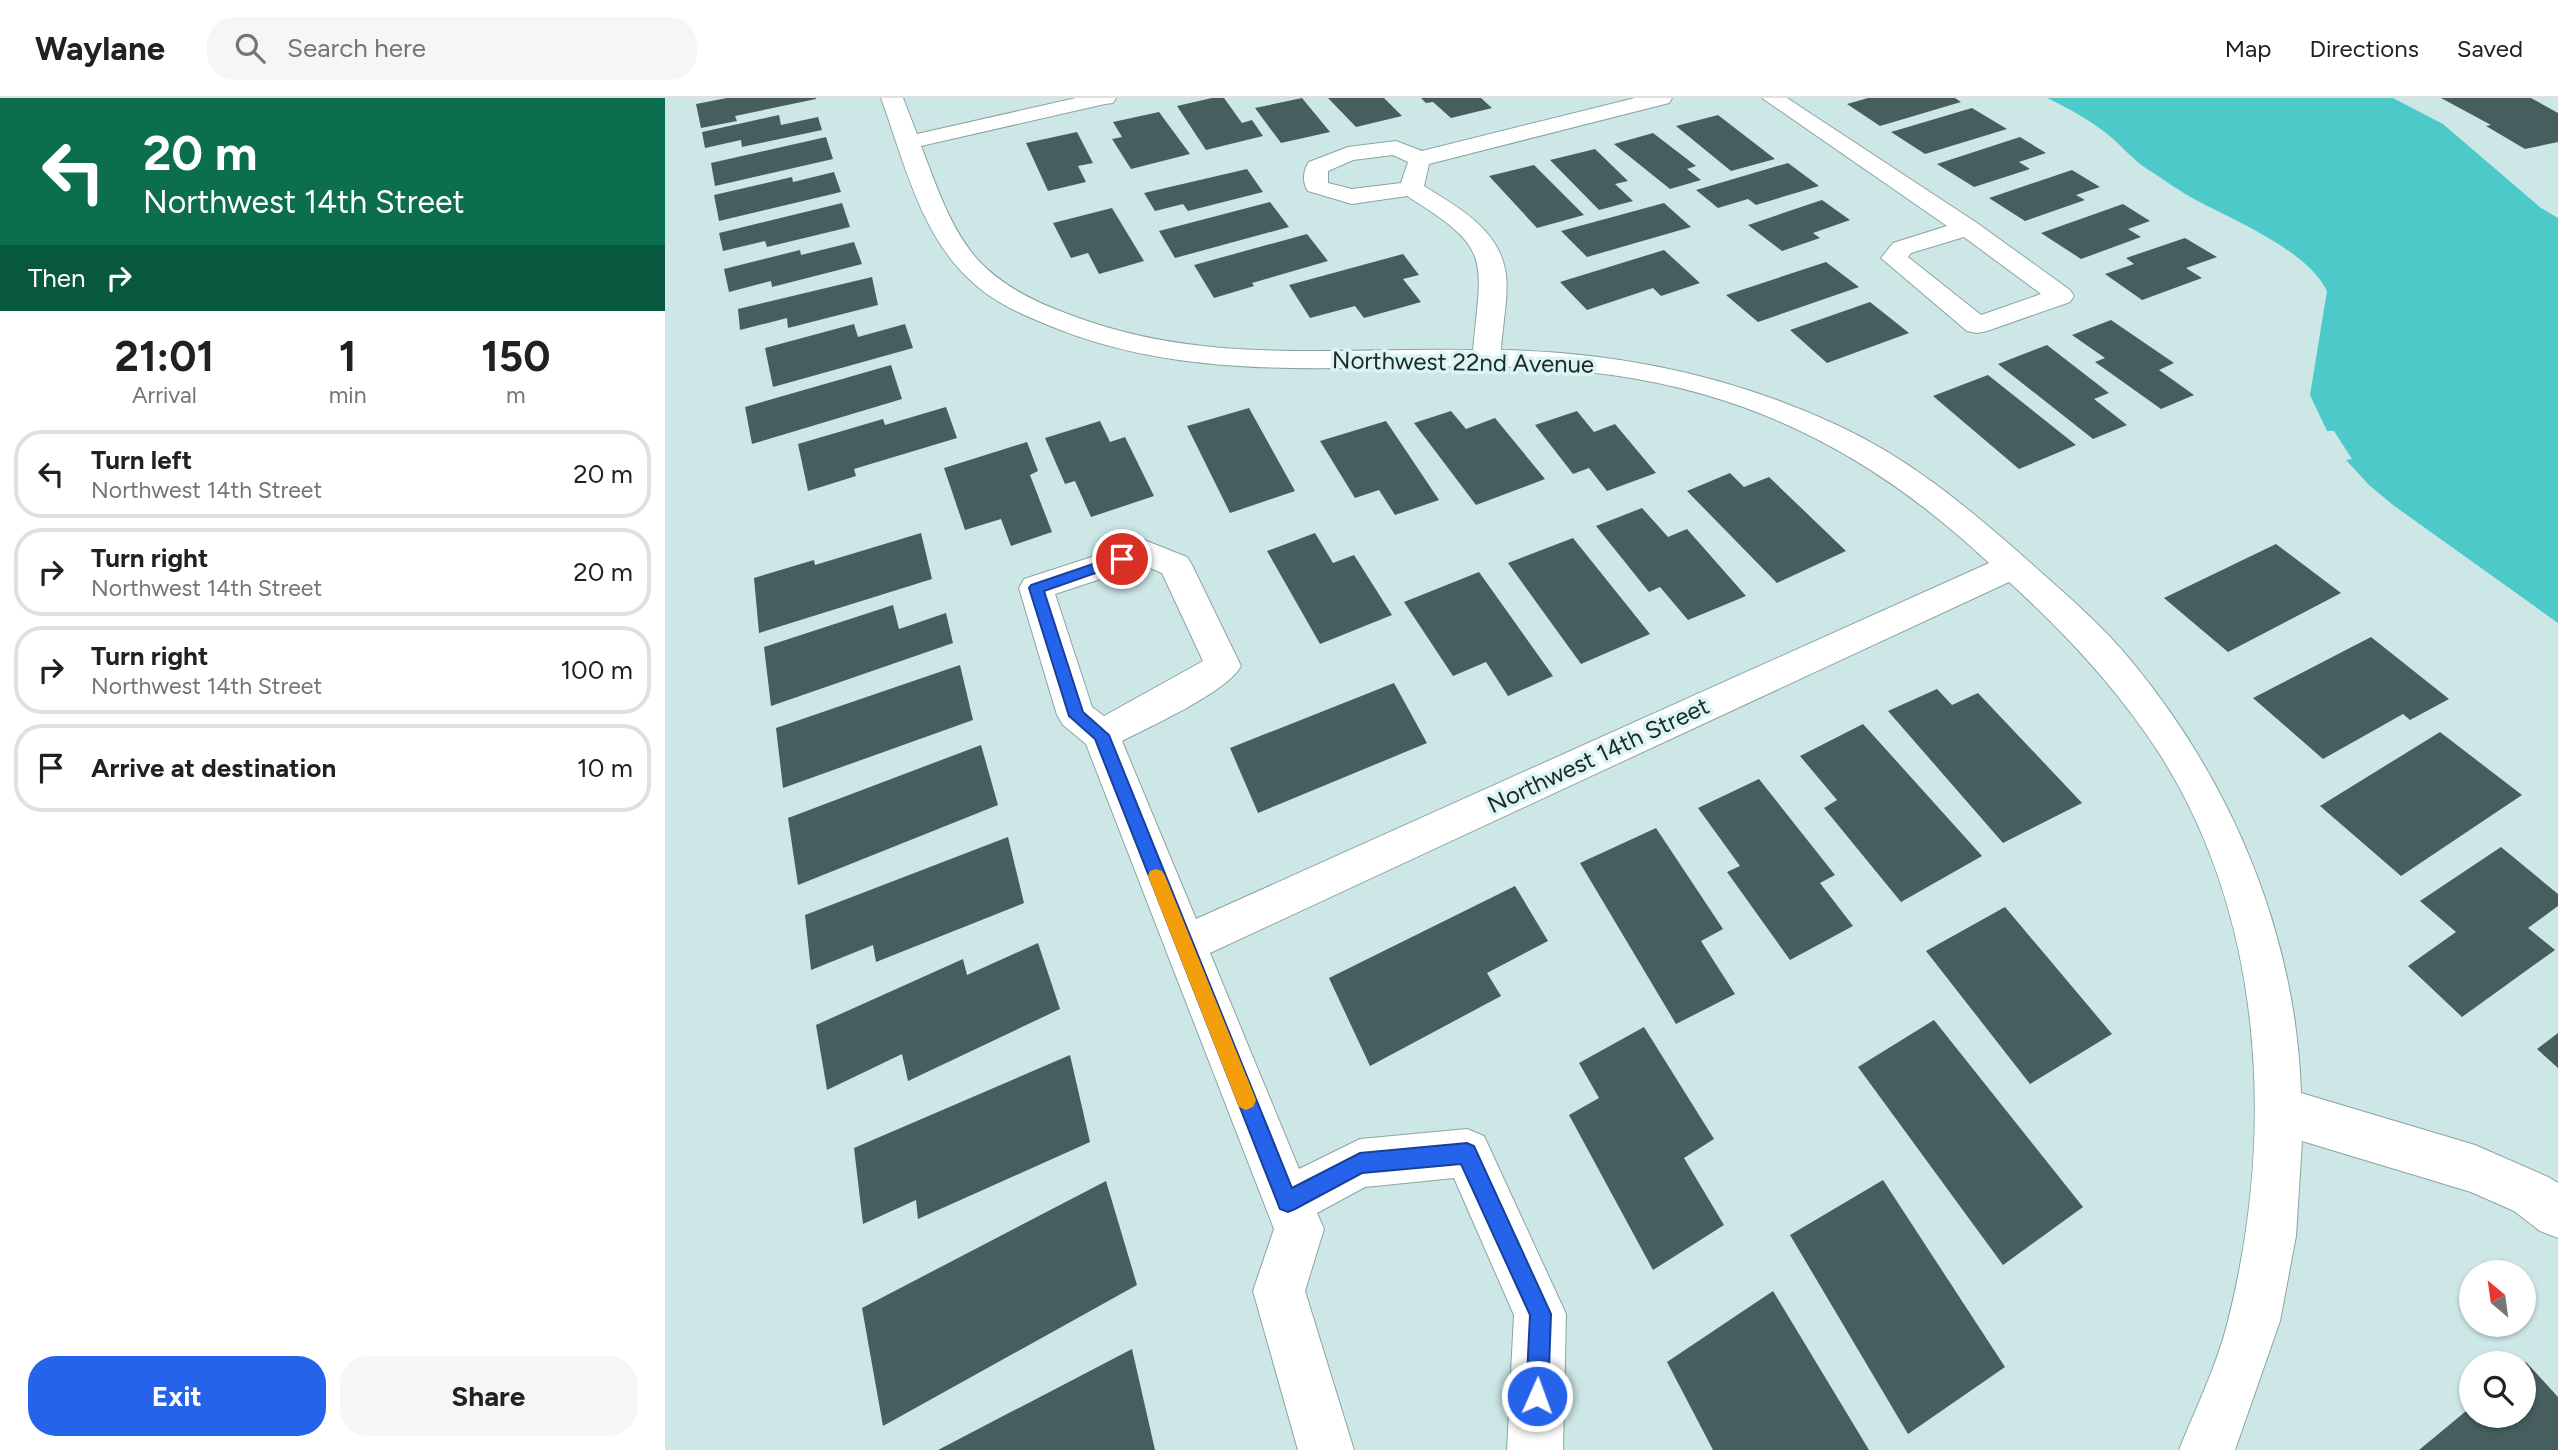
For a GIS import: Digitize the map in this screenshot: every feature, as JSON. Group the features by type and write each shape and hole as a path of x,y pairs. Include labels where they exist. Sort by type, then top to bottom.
{"street":[{"name":"Northwest 22nd Avenue","path":"892,98 949,238 968,264 996,289 1081,330 1147,347 1262,359 1543,359 1610,366 1675,378 1739,396 1802,420 1863,450 1920,487 2069,616 2123,676 2173,745 2216,822 2250,909 2273,1005 2282,1111 2277,1206 2253,1325 2207,1450"},
{"path":"910,142 1105,98"},
{"path":"1486,358 1493,271 1491,257 1470,226 1411,188 1362,199 1333,194 1316,186 1317,167 1347,153 1397,148 1420,159 1661,98"},
{"path":"1773,98 1968,228 2061,296 1977,325 1894,258 1902,248 1968,228"},
{"path":"1411,188 1420,159"},
{"path":"1101,735 1192,686 1223,666 1175,565 1143,552 1036,588 1076,716 1101,735 1299,1229 1279,1291 1326,1450"},
{"name":"Northwest 14th Street","path":"1183,945 2013,566"},
{"path":"2282,1111 2475,1169 2531,1194 2558,1213"},
{"path":"1288,1202 1360,1163 1467,1153 1540,1314 1535,1450"}],"water":[{"path":"2047,98 2393,98 2443,124 2541,208 2558,218 2558,623 2393,505 2369,485 2346,460 2352,459 2334,431 2327,431 2310,395 2327,291 2304,262 2269,238 2177,189 2142,165 2099,128"}],"building":[{"path":"727,98 816,99 735,116 737,121 701,128 696,104"},
{"path":"1224,98 1242,123 1252,120 1263,136 1206,150 1177,106"},
{"path":"1302,98 1330,132 1281,143 1255,108"},
{"path":"1328,98 1384,98 1402,116 1356,127"},
{"path":"1421,98 1481,98 1492,108 1451,118 1433,102 1426,103"},
{"path":"1868,98 1955,98 1961,102 1880,126 1847,104"},
{"path":"2441,98 2531,98 2558,113 2558,142 2525,149 2486,126 2491,125"},
{"path":"1972,108 2007,129 1925,154 1891,132"},
{"path":"1159,112 1190,154 1131,169 1112,139 1122,137 1113,122"},
{"path":"779,115 781,125 818,117 822,130 742,147 741,140 705,148 702,132"},
{"path":"1718,115 1775,159 1731,171 1676,126"},
{"path":"1077,132 1093,163 1078,166 1086,182 1048,191 1026,143"},
{"path":"1653,133 1696,166 1687,169 1701,180 1670,189 1614,144"},
{"path":"826,137 833,159 715,186 711,163"},
{"path":"2020,137 2046,153 2019,162 2030,169 1974,187 1937,164"},
{"path":"1595,149 1628,181 1615,184 1633,201 1599,210 1550,160"},
{"path":"1788,163 1819,186 1756,205 1748,199 1718,208 1696,190"},
{"path":"1534,165 1584,215 1537,228 1489,176"},
{"path":"1247,169 1263,192 1188,211 1183,204 1155,211 1144,193"},
{"path":"2072,170 2100,187 2076,195 2085,200 2025,221 1989,198"},
{"path":"834,172 841,192 719,221 714,195 792,177 793,182"},
{"path":"1822,200 1850,220 1813,233 1820,238 1782,251 1748,225"},
{"path":"1270,202 1289,227 1175,258 1159,231"},
{"path":"842,203 850,227 767,247 765,241 723,251 719,233"},
{"path":"1664,203 1691,227 1587,257 1561,231"},
{"path":"2123,204 2150,221 2128,229 2141,237 2081,259 2041,233"},
{"path":"1112,208 1144,261 1099,274 1088,253 1071,258 1053,223"},
{"path":"1307,234 1328,261 1252,283 1254,286 1214,298 1194,265"},
{"path":"2185,238 2217,257 2186,268 2202,278 2142,300 2105,274 2134,264 2126,258"},
{"path":"854,242 862,264 772,287 771,281 729,292 724,269 800,250 801,255"},
{"path":"1664,250 1700,283 1661,296 1653,288 1587,310 1560,282"},
{"path":"1403,254 1419,275 1403,279 1421,302 1364,318 1355,306 1310,318 1289,285"},
{"path":"1826,262 1859,287 1758,322 1726,295"},
{"path":"872,277 878,305 788,328 787,318 740,330 738,309"},
{"path":"1870,302 1909,333 1827,363 1790,330"},
{"path":"2111,320 2174,363 2159,370 2194,395 2161,409 2095,362 2105,358 2072,335"},
{"path":"854,324 858,337 905,324 913,348 773,387 765,348"},
{"path":"2047,345 2109,393 2094,399 2127,425 2093,439 1998,364"},
{"path":"891,365 902,399 752,444 745,407"},
{"path":"1988,375 2076,445 2019,469 1933,396"},
{"path":"946,407 957,438 854,469 856,476 808,491 798,444 883,419 885,425"},
{"path":"1249,408 1295,491 1230,513 1187,426"},
{"path":"1451,411 1466,429 1495,418 1545,479 1476,505 1414,423"},
{"path":"1577,411 1594,432 1615,424 1656,473 1607,491 1589,468 1573,474 1535,425"},
{"path":"1100,421 1110,442 1125,437 1154,496 1091,517 1075,481 1065,484 1045,438"},
{"path":"1386,421 1439,500 1395,515 1379,490 1355,498 1320,441"},
{"path":"1027,442 1038,471 1030,475 1052,532 1011,546 1001,519 965,530 944,468"},
{"path":"1730,473 1744,487 1769,477 1846,551 1777,583 1687,491"},
{"path":"1642,508 1668,537 1687,529 1746,596 1688,620 1660,587 1649,592 1596,526"},
{"path":"921,533 932,579 759,633 754,578 814,560 815,565"},
{"path":"1315,533 1333,563 1354,555 1392,615 1320,644 1267,551"},
{"path":"1573,538 1650,634 1581,664 1508,563"},
{"path":"2276,544 2341,593 2228,652 2164,598"},
{"path":"1479,572 1553,676 1508,696 1486,662 1453,676 1404,602"},
{"path":"893,605 899,629 946,613 953,643 771,706 764,647"},
{"path":"2371,637 2449,699 2410,720 2403,714 2323,759 2253,698"},
{"path":"960,665 973,720 783,788 776,728"},
{"path":"1394,683 1427,743 1258,813 1230,748"},
{"path":"1937,689 1952,705 1978,693 2082,803 2003,843 1888,711"},
{"path":"1863,724 1982,856 1901,902 1824,808 1837,800 1800,756"},
{"path":"2440,732 2522,795 2401,876 2320,806"},
{"path":"981,745 998,805 798,885 788,818"},
{"path":"1759,779 1835,875 1820,883 1853,926 1790,960 1727,872 1740,866 1698,808"},
{"path":"1656,828 1723,929 1701,941 1735,994 1676,1024 1580,863"},
{"path":"1008,837 1024,903 876,962 873,945 811,970 805,915"},
{"path":"2501,847 2558,894 2558,906 2528,928 2555,950 2462,1017 2408,966 2456,932 2420,901"},
{"path":"1515,886 1548,941 1487,973 1501,996 1370,1066 1329,978"},
{"path":"2005,907 2112,1034 2030,1084 1926,951"},
{"path":"1038,943 1060,1009 908,1081 902,1054 827,1090 816,1025 963,959 967,975"},
{"path":"1934,1020 2083,1207 2003,1265 1858,1067"},
{"path":"1644,1027 1714,1139 1684,1158 1724,1225 1653,1270 1569,1115 1599,1098 1579,1063"},
{"path":"2558,1033 2558,1068 2537,1049"},
{"path":"1070,1055 1090,1142 918,1219 916,1200 863,1224 854,1148"},
{"path":"1883,1180 2005,1367 1908,1434 1790,1235"},
{"path":"1106,1181 1137,1285 883,1426 862,1308"},
{"path":"1773,1291 1869,1450 1713,1450 1667,1362"},
{"path":"1132,1349 1155,1450 938,1450"},
{"path":"2536,1373 2558,1397 2558,1450 2419,1450 2459,1417 2459,1428 2536,1428"}],"slow traffic":[{"path":"1156,876 1246,1100"}],"route":[{"path":"1122,559 1036,588 1076,716 1101,735 1288,1202 1360,1163 1467,1153 1540,1314 1537,1396"}]}
